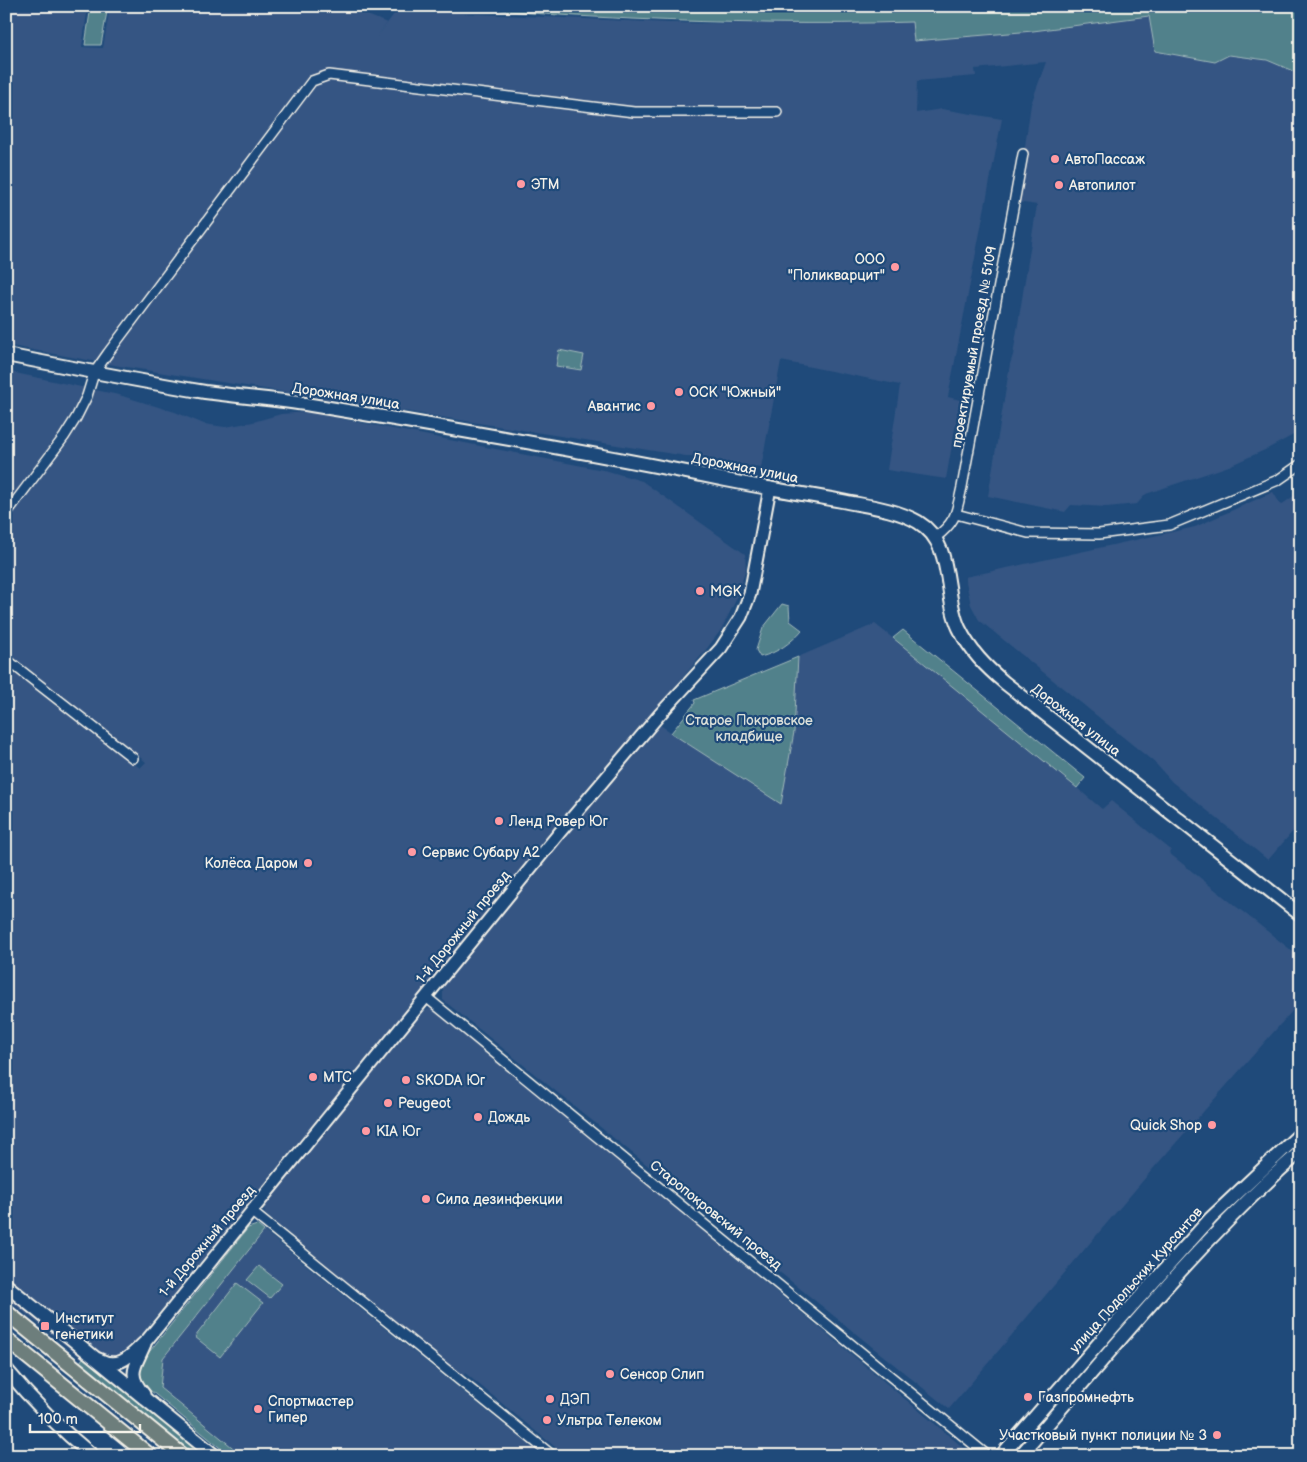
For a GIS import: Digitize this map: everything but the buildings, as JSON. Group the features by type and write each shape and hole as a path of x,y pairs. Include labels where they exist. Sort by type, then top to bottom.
{"main road":[{"name":"Дорожная улица","path":"6,356 208,392 318,406 619,459 870,506 901,514 917,521 935,538 945,562 952,608 958,627 968,646 983,664 1005,684 1301,915"},
{"name":"улица Подольских Курсантов","path":"1001,1456 1113,1326 1211,1218 1301,1132"},
{"name":"улица Подольских Курсантов","path":"1020,1456 1150,1306 1248,1199 1301,1150"},
{"path":"6,1285 215,1456"},
{"path":"6,1312 183,1456"},
{"path":"6,1339 150,1456"},
{"path":"6,1369 58,1426 93,1456"}],"street":[{"path":"6,514 76,418 87,396 94,373 312,81 329,75 634,112 777,112"},
{"name":"проектируемый проезд № 5109","path":"935,538 948,528 956,514 1023,154"},
{"path":"956,514 1028,533 1099,534 1169,525 1278,480 1301,464"},
{"name":"1-й Дорожный проезд","path":"147,1340 547,848 647,729 706,666 730,636 741,617 750,594 770,488"},
{"path":"6,659 133,758"},
{"name":"Старопокровский проезд","path":"426,997 988,1456"},
{"path":"252,1212 553,1456"},
{"path":"88,1352 103,1361 115,1364 123,1361 147,1340"},
{"path":"147,1340 136,1366 134,1377 137,1386 153,1405"}],"shaded area":[{"path":"6,6 88,6 82,47 103,48 110,6 121,8 123,6 319,6 360,12 387,23 376,38 397,10 671,23 856,24 912,22 914,40 1033,31 1149,16 1155,51 1215,62 1228,55 1267,60 1293,71 1301,77 1301,431 1229,466 1146,494 1137,504 1107,507 1071,505 1065,512 988,496 1037,205 1017,202 1031,104 1046,62 975,69 976,76 917,81 916,113 942,109 1002,119 948,397 960,400 946,479 887,470 900,385 781,361 761,468 120,366 6,345"},
{"path":"6,371 119,395 175,412 204,424 225,427 281,414 307,412 608,471 642,481 745,554 746,569 736,600 721,630 705,651 555,829 110,1373 101,1373 92,1367 6,1298 6,665 140,768 146,762 6,651"},
{"path":"1301,491 1301,822 1268,860 1172,782 1155,763 979,620 971,605 965,577 1195,527 1273,492 1281,505"},
{"path":"875,624 1007,729 1102,809 1111,801 1171,850 1169,853 1301,958 1301,1001 1152,1170 949,1409 443,1000 443,987 563,835 657,723 781,804 794,732 798,657"},
{"path":"431,1008 700,1228 965,1449 959,1456 566,1456 465,1373 462,1378 265,1214 264,1206 419,1013"},
{"path":"264,1231 543,1456 243,1456 160,1388 163,1358"}],"green space":[{"path":"91,6 108,6 101,45 85,45"},
{"path":"469,6 692,6 767,10 876,6 1301,6 1301,77 1293,71 1267,60 1229,55 1215,62 1155,51 1149,16 1033,31 914,41 912,22 807,23 632,19 510,11"},
{"path":"559,350 584,355 581,370 556,366"},
{"path":"782,604 789,606 790,621 802,630 783,647 760,657 756,650 763,628"},
{"path":"903,630 1085,778 1077,788 893,638"},
{"name":"Старое Покровское кладбище","path":"798,657 794,732 781,804 671,733 695,703 694,700"},
{"path":"257,1225 264,1231 163,1358 160,1388 243,1456 230,1456 145,1386 139,1375 142,1361 248,1228"},
{"path":"259,1266 282,1284 270,1298 247,1280"},
{"path":"237,1283 263,1303 220,1357 195,1337"},
{"path":"83,1358 205,1456 195,1456 80,1362"}],"place":[{"name":"АвтоПассаж","path":"1055,159"},
{"name":"ЭТМ","path":"521,184"},
{"name":"Автопилот","path":"1059,185"},
{"name":"ООО \"Поликварцит\"","path":"895,267"},
{"name":"ОСК \"Южный\"","path":"679,392"},
{"name":"Авантис","path":"651,406"},
{"name":"MGK","path":"700,591"},
{"name":"Ленд Ровер Юг","path":"499,821"},
{"name":"Сервис Субару А2","path":"412,852"},
{"name":"Колёса Даром","path":"308,863"},
{"name":"МТС","path":"313,1077"},
{"name":"SKODA Юг","path":"406,1080"},
{"name":"Peugeot","path":"388,1103"},
{"name":"Дождь","path":"478,1117"},
{"name":"Quick Shop","path":"1212,1125"},
{"name":"KIA Юг","path":"366,1131"},
{"name":"Сила дезинфекции","path":"426,1199"},
{"name":"Институт генетики","path":"45,1326"},
{"name":"Сенсор Слип","path":"610,1374"},
{"name":"Газпромнефть","path":"1028,1397"},
{"name":"ДЭП","path":"550,1399"},
{"name":"Спортмастер Гипер","path":"258,1409"},
{"name":"Ультра Телеком","path":"547,1420"},
{"name":"Участковый пункт полиции № 3","path":"1217,1435"}]}
